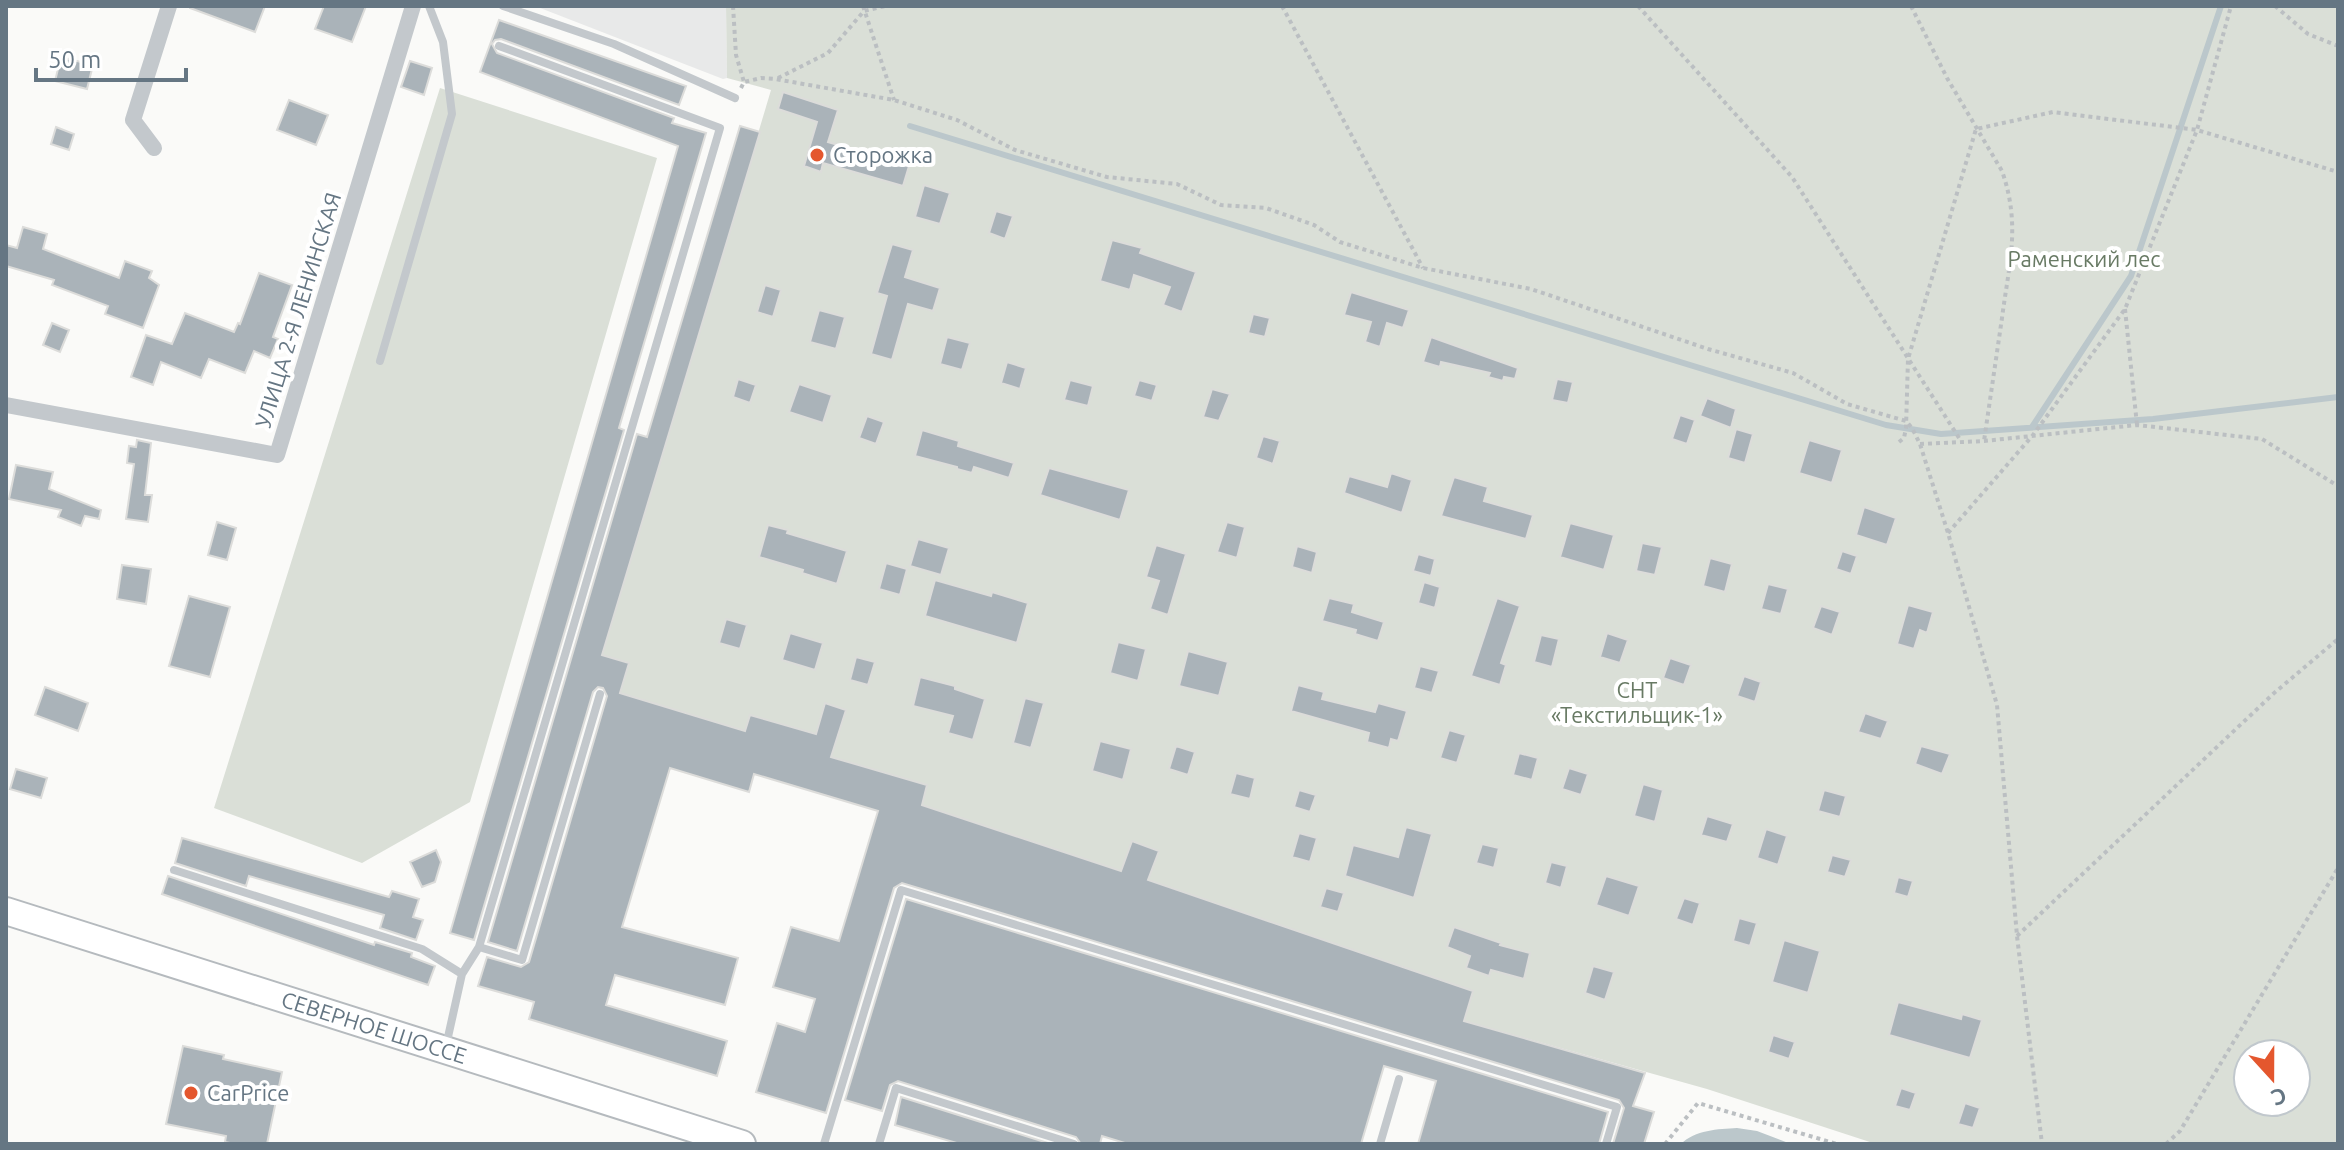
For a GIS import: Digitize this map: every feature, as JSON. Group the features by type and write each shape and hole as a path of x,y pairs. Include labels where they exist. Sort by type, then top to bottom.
{"main road":[{"name":"СЕВЕРНОЕ ШОССЕ","path":"6,911 742,1144"}],"street":[{"path":"154,148 133,120 169,6"},
{"name":"УЛИЦА 2-Я ЛЕНИНСКАЯ","path":"6,405 277,455 413,6"}],"lane":[{"path":"380,361 452,114 443,42 429,6"},
{"path":"503,6 614,44 735,98"},
{"path":"445,1050 462,974 479,947 720,128 499,46"},
{"path":"479,947 522,960 600,694"},
{"path":"174,870 422,949 462,974"},
{"path":"824,1144 901,890 1617,1107 1606,1144"},
{"path":"1380,1144 1399,1079"},
{"path":"879,1144 896,1088 1074,1144"}],"path":[{"path":"733,6 736,55 744,82 775,79 894,100 957,120 1015,150 1107,177 1177,184 1221,205 1266,208 1314,225 1340,242 1423,268 1531,289 1708,349 1793,373 1847,404 1906,421 1920,444 1997,705 2017,936 2042,1144"},
{"path":"775,79 828,53 865,8 885,6"},
{"path":"1282,6 1423,268"},
{"path":"1638,6 1792,177 1961,441"},
{"path":"1911,6 1947,78 2002,171 2013,216 2013,253 1984,441"},
{"path":"1948,533 2033,435 2125,309 2197,130 2231,6"},
{"path":"2275,6 2308,34 2338,46"},
{"path":"865,8 894,100"},
{"path":"1976,129 2053,112 2197,130 2338,172"},
{"path":"1899,442 1904,438 1906,421 1908,359 1976,129"},
{"path":"2125,309 2137,425"},
{"path":"1920,444 1984,441 2137,425 2262,439 2338,486"},
{"path":"2017,936 2273,694 2338,639"},
{"path":"2166,1144 2180,1131 2338,868"},
{"path":"1665,1144 1698,1103 1837,1144"}],"shaded area":[{"path":"535,6 726,6 727,78 723,79"},
{"path":"1737,1128 1757,1131 1791,1144 1681,1144 1700,1133"}],"green space":[{"path":"726,6 2338,6 2338,1144 1876,1144 1707,1089 1464,1021 1473,991 922,805 926,785 593,686 771,90 727,78"},
{"path":"440,88 657,158 470,802 362,863 214,808"}],"building":[{"path":"190,6 265,6 255,32"},
{"path":"324,6 366,6 352,42 315,29"},
{"path":"499,20 686,86 679,105 501,39 492,44 497,53 674,118 672,123 706,133 619,428 624,430 474,940 450,933 678,146 480,72"},
{"path":"61,57 93,65 87,89 55,81"},
{"path":"410,61 432,68 424,95 401,87"},
{"path":"783,92 838,110 828,142 909,166 903,186 823,163 821,172 804,166 817,122 778,109"},
{"path":"289,100 328,115 316,145 277,130"},
{"path":"740,126 760,132 602,655 629,663 620,693 745,731 750,715 816,734 825,703 846,710 831,757 927,785 922,805 1121,871 1132,841 1159,851 1148,880 1473,991 1464,1021 1645,1073 1633,1106 1654,1112 1644,1144 1613,1144 1624,1108 1619,1100 902,883 894,888 826,1113 756,1092 777,1023 805,1032 815,999 773,987 791,927 839,941 878,811 754,774 749,792 670,768 622,927 738,958 725,1005 615,975 606,1005 727,1041 717,1076 529,1019 534,1002 478,986 487,957 521,967 529,962 607,696 603,688 598,687 593,692 517,951 488,942 637,434 647,437"},
{"path":"56,127 74,134 69,150 51,144"},
{"path":"924,185 950,193 940,224 915,217"},
{"path":"996,211 1013,216 1005,239 989,233"},
{"path":"23,227 47,234 43,249 119,278 125,261 152,271 149,278 159,285 143,328 105,314 108,306 52,285 54,280 6,266 6,245 17,248"},
{"path":"1112,240 1142,248 1140,253 1196,272 1182,312 1163,305 1170,287 1134,275 1130,290 1100,281"},
{"path":"892,244 913,250 905,277 940,288 933,311 908,304 892,360 871,354 887,296 877,293"},
{"path":"259,273 292,285 273,337 278,339 270,358 254,351 245,373 209,359 201,378 161,362 153,385 131,377 146,335 172,344 185,313 234,332 240,324"},
{"path":"765,285 781,290 773,317 757,312"},
{"path":"1351,292 1409,310 1403,328 1387,323 1380,347 1365,342 1371,322 1344,315"},
{"path":"819,310 845,317 836,349 810,342"},
{"path":"1253,314 1270,318 1265,337 1248,333"},
{"path":"52,323 69,330 60,352 43,345"},
{"path":"947,337 970,343 962,370 940,364"},
{"path":"1431,337 1518,368 1515,379 1504,377 1503,381 1488,377 1490,373 1441,362 1440,367 1423,362"},
{"path":"1007,362 1026,368 1020,389 1001,383"},
{"path":"738,379 756,385 750,403 733,397"},
{"path":"1557,379 1573,382 1568,403 1552,400"},
{"path":"1070,380 1093,386 1088,406 1064,400"},
{"path":"1139,380 1157,385 1152,401 1134,396"},
{"path":"799,384 832,395 823,423 789,412"},
{"path":"1212,389 1230,394 1219,421 1203,417"},
{"path":"1707,398 1736,409 1731,428 1700,416"},
{"path":"1680,415 1695,420 1687,444 1672,439"},
{"path":"867,416 884,422 876,444 859,438"},
{"path":"1736,429 1753,434 1745,463 1728,458"},
{"path":"922,430 959,441 958,446 1014,463 1009,478 974,467 972,473 915,456"},
{"path":"1263,436 1280,441 1273,464 1256,458"},
{"path":"137,440 151,443 145,495 152,495 148,522 126,519 134,464 127,463 129,446 136,447"},
{"path":"1809,440 1842,450 1832,483 1799,473"},
{"path":"16,465 53,472 49,489 101,510 99,519 85,516 81,526 58,517 61,510 9,499"},
{"path":"1049,468 1129,490 1120,520 1040,495"},
{"path":"1391,473 1412,480 1402,513 1344,493 1349,476 1387,487"},
{"path":"1454,477 1488,487 1484,501 1533,515 1526,539 1441,516"},
{"path":"1864,507 1896,518 1887,545 1856,535"},
{"path":"217,522 236,528 227,560 208,555"},
{"path":"1227,522 1245,527 1237,558 1217,552"},
{"path":"1570,523 1614,535 1604,570 1560,557"},
{"path":"768,525 847,551 837,584 759,557"},
{"path":"918,539 949,548 941,575 910,566"},
{"path":"1642,543 1662,547 1655,575 1636,571"},
{"path":"1156,545 1186,554 1168,615 1150,609 1159,581 1146,577"},
{"path":"1297,546 1317,552 1312,573 1292,567"},
{"path":"1842,551 1857,556 1851,574 1836,569"},
{"path":"1418,554 1435,559 1431,576 1413,571"},
{"path":"1710,558 1732,564 1725,592 1703,586"},
{"path":"886,563 907,569 900,595 879,589"},
{"path":"122,565 151,569 146,604 117,599"},
{"path":"935,580 1028,603 1017,643 925,616"},
{"path":"1424,582 1440,587 1435,608 1418,603"},
{"path":"1768,584 1788,589 1781,614 1761,609"},
{"path":"189,596 230,607 210,677 169,666"},
{"path":"1329,598 1354,604 1352,612 1384,622 1378,641 1355,634 1356,630 1322,621"},
{"path":"1497,598 1520,606 1501,663 1506,665 1500,685 1471,676"},
{"path":"1908,605 1933,612 1927,633 1920,630 1914,649 1897,644"},
{"path":"1821,606 1840,612 1832,635 1813,628"},
{"path":"726,619 747,625 740,649 719,643"},
{"path":"790,633 823,643 815,670 782,660"},
{"path":"1607,633 1628,640 1620,663 1600,657"},
{"path":"1541,635 1559,639 1552,667 1534,662"},
{"path":"1118,642 1146,649 1138,681 1110,673"},
{"path":"1188,651 1228,662 1219,696 1179,686"},
{"path":"856,657 875,662 868,685 850,680"},
{"path":"1670,658 1691,665 1684,685 1663,678"},
{"path":"1420,666 1439,671 1432,693 1414,688"},
{"path":"1744,676 1761,682 1755,702 1737,696"},
{"path":"920,677 955,686 955,689 985,699 973,740 948,733 953,716 913,706"},
{"path":"1298,685 1324,692 1322,699 1375,712 1378,703 1407,711 1398,741 1391,739 1389,748 1367,742 1369,733 1291,711"},
{"path":"45,687 88,703 78,731 35,715"},
{"path":"1025,698 1044,703 1031,748 1013,743"},
{"path":"1865,713 1888,721 1881,739 1858,732"},
{"path":"1449,730 1466,735 1457,763 1440,758"},
{"path":"1100,741 1131,749 1123,780 1092,771"},
{"path":"1176,746 1195,752 1188,775 1169,769"},
{"path":"1921,746 1950,754 1942,774 1915,764"},
{"path":"1519,753 1538,758 1532,780 1513,775"},
{"path":"1569,768 1588,774 1581,795 1562,789"},
{"path":"16,769 47,778 41,798 10,789"},
{"path":"1236,773 1255,778 1250,799 1230,794"},
{"path":"1643,784 1663,790 1655,822 1634,816"},
{"path":"1299,790 1316,795 1310,812 1294,807"},
{"path":"1824,790 1846,796 1840,817 1818,811"},
{"path":"1707,816 1733,824 1727,842 1701,835"},
{"path":"1406,827 1432,834 1414,898 1345,876 1353,845 1398,857"},
{"path":"1766,829 1787,836 1778,865 1757,858"},
{"path":"1299,833 1317,838 1310,862 1292,857"},
{"path":"182,838 389,897 392,891 419,899 413,917 423,920 416,940 380,928 384,915 249,876 246,886 175,863"},
{"path":"1482,844 1499,848 1494,868 1476,863"},
{"path":"436,850 441,862 435,882 422,887 410,862"},
{"path":"1832,855 1851,860 1845,877 1827,872"},
{"path":"1551,862 1567,866 1561,888 1545,883"},
{"path":"168,876 374,945 375,942 412,953 411,957 435,966 428,985 162,894"},
{"path":"1606,876 1639,886 1629,916 1596,905"},
{"path":"1898,877 1913,881 1908,897 1894,893"},
{"path":"1326,888 1344,893 1338,912 1320,907"},
{"path":"1684,898 1700,903 1693,925 1676,919"},
{"path":"906,899 1608,1112 1599,1144 1418,1144 1436,1081 1384,1066 1361,1144 1128,1144 1102,1136 1100,1144 1081,1144 1076,1137 898,1081 890,1085 882,1111 845,1100"},
{"path":"1739,918 1757,923 1750,946 1733,941"},
{"path":"1454,927 1530,953 1524,979 1491,970 1489,976 1466,968 1470,956 1447,947"},
{"path":"1784,940 1820,951 1808,993 1772,982"},
{"path":"1593,966 1614,972 1605,1000 1585,993"},
{"path":"1898,1002 1961,1019 1962,1014 1982,1020 1970,1058 1889,1035"},
{"path":"1773,1035 1795,1042 1789,1059 1768,1052"},
{"path":"183,1046 224,1055 223,1059 282,1072 267,1144 235,1144 225,1142 226,1136 166,1124"},
{"path":"1901,1088 1916,1093 1910,1110 1895,1106"},
{"path":"901,1097 1051,1144 960,1144 895,1125"},
{"path":"1965,1103 1980,1108 1973,1128 1958,1124"}],"waterway":[{"path":"2032,427 2131,276 2221,6"},
{"path":"910,126 1886,425 1941,434 2153,419 2338,397"}],"place":[{"name":"Сторожка","path":"817,155"},
{"name":"CarPrice","path":"191,1093"}],"park label":[{"name":"Раменский лес","path":"2084,259"},
{"name":"СНТ «Текстильщик-1»","path":"1637,702"}]}
